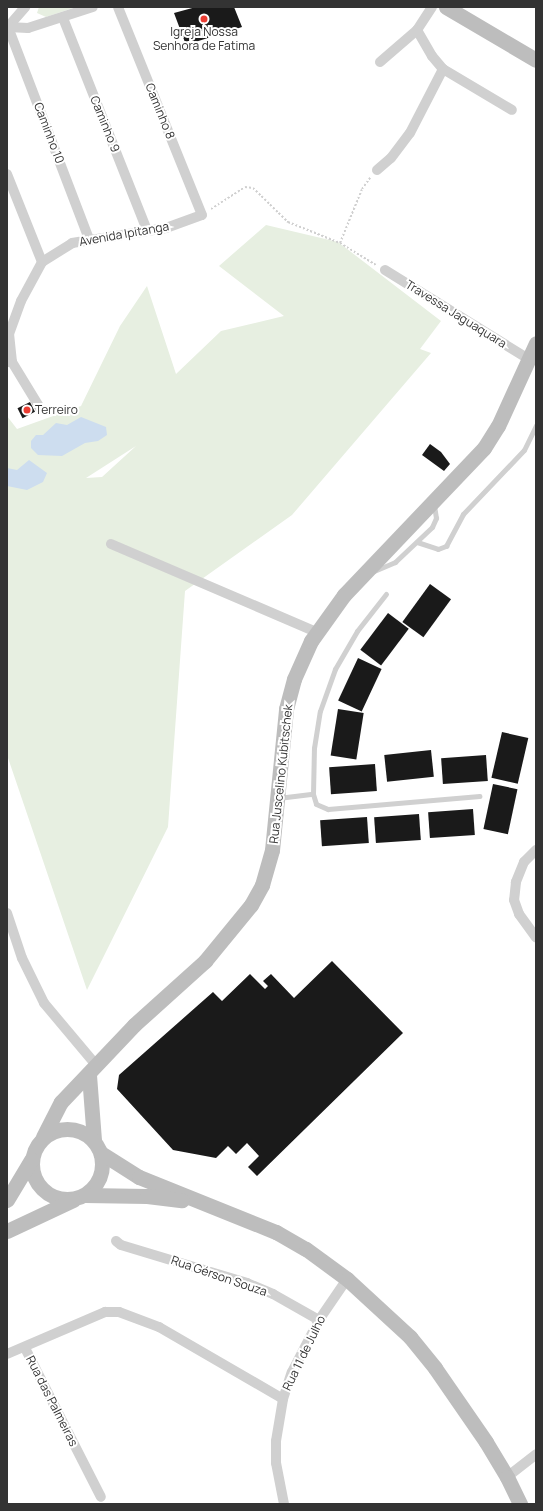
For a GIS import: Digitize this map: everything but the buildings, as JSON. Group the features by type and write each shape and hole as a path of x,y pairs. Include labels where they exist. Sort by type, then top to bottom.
{"main road":[{"path":"446,7 462,10 536,60"},
{"name":"Rua Juscelino Kubitschek","path":"43,1137 61,1102 93,1070 134,1025 204,961 243,916 257,894 267,870 272,850 286,709 294,679 316,632 344,595 472,463 491,437 504,413 527,358 536,343"},
{"path":"93,1070 94,1140"},
{"path":"7,1200 31,1160 35,1147 43,1137 53,1131 69,1129 85,1133 94,1140 101,1153 139,1177 202,1203 228,1211 276,1232 306,1249 347,1279 410,1337 461,1405 507,1476 520,1504"},
{"path":"7,1231 80,1197 94,1187 100,1177 101,1153"},
{"path":"31,1160 32,1173 38,1185 48,1194 60,1199 80,1197 147,1196 202,1203"}],"street":[{"path":"8,27 25,7"},
{"path":"8,27 28,28 94,7"},
{"name":"Caminho 8","path":"118,7 202,215"},
{"path":"380,62 417,30 432,7"},
{"name":"Caminho 9","path":"63,18 147,230"},
{"name":"Caminho 10","path":"8,27 89,239"},
{"path":"417,30 443,69 512,110"},
{"path":"377,170 391,158 410,133 443,69"},
{"path":"7,174 42,262"},
{"name":"Avenida Ipitanga","path":"10,362 8,331 21,301 42,262 72,243 89,239 166,228 202,215"},
{"name":"Travessa Jaguaquara","path":"385,270 527,358"},
{"path":"10,362 40,408"},
{"path":"111,544 316,632"},
{"path":"536,850 524,862 516,882 514,900 519,914 536,937"},
{"path":"7,916 22,958 44,1003 93,1070"},
{"name":"Rua Gérson Souza","path":"116,1241 121,1244 247,1283 273,1294 319,1320"},
{"name":"Rua 11 de Julho","path":"284,1504 276,1462 276,1442 282,1399 292,1372 319,1320 347,1279"},
{"name":"Rua das Palmeiras","path":"101,1497 25,1348 105,1312 119,1312 160,1327 282,1399"},
{"path":"7,1354 25,1348"},
{"path":"507,1476 536,1454"}],"lane":[{"path":"417,542 438,549 446,546 463,514 524,450 536,425"},
{"path":"364,575 395,562 435,524 433,503"},
{"path":"386,594 357,631 339,663 320,711 314,748 313,794 316,804 328,809 479,796"},
{"path":"277,799 313,794"}],"path":[{"path":"340,243 362,190 377,170"},
{"path":"202,215 245,187 253,188 288,222 340,243 385,270"}],"shaded area":[{"path":"39,7 76,7 46,17 37,13"},
{"path":"266,225 338,242 441,321 420,349 431,353 292,515 185,591 168,827 87,990 7,755 7,416 17,429 81,406 120,326 147,286 176,374 221,331 284,316 219,266","holes":["136,446 102,477 86,478"]}],"water":[{"path":"81,417 106,427 107,435 98,441 85,443 62,456 38,455 31,448 31,441 36,435 43,435 56,423 67,425"},
{"path":"29,460 47,473 43,482 27,490 7,486 7,468 17,470"}],"place":[{"name":"Igreja Nossa Senhora de Fatima","path":"204,19"},
{"name":"Terreiro","path":"27,410"}]}
